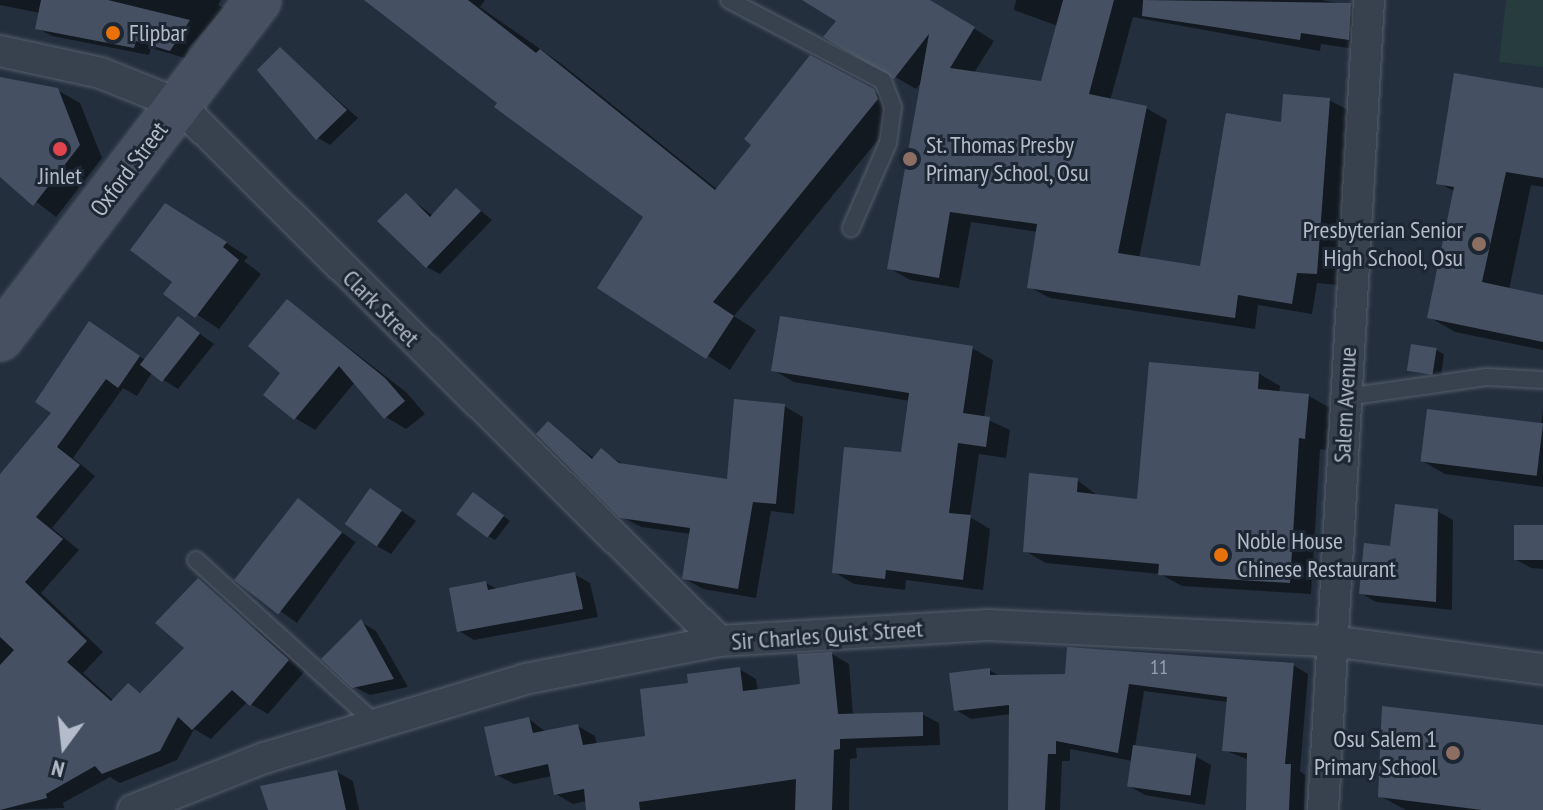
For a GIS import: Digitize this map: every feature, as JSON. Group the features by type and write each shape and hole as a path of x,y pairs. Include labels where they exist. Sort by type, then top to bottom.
{"main road":[{"name":"Oxford Street","path":"0,338 258,0"}],"street":[{"name":"Salem Avenue","path":"1323,810 1369,0"},
{"name":"Clark Street","path":"0,51 101,73 178,104 719,641"},
{"name":"Sir Charles Quist Street","path":"133,810 264,758 525,679 719,641 988,625 1332,641 1543,669"}],"lane":[{"path":"729,0 883,81 893,107 888,143 851,228"},
{"path":"1346,397 1487,377 1543,380"},
{"path":"196,560 376,724"}],"green space":[{"path":"1506,0 1543,0 1543,67 1499,62"}],"building":[{"path":"41,0 108,0 190,20 170,51 136,41 134,48 35,29"},
{"path":"364,0 468,0 536,53 540,49 715,190 751,145 744,139 810,55 874,89 878,99 713,302 734,316 706,359 597,288 643,217 494,107 497,103"},
{"path":"802,0 930,0 975,27 950,68 1041,81 1063,0 1114,0 1089,94 1147,106 1118,253 1200,266 1226,113 1281,122 1283,94 1330,98 1317,274 1297,273 1292,304 1238,295 1235,318 1027,288 1037,224 950,212 939,278 887,269 929,34 894,79 823,37 836,21"},
{"path":"1143,0 1351,3 1349,40 1301,33 1300,40 1142,16"},
{"path":"280,47 347,110 316,140 257,70"},
{"path":"1454,73 1543,88 1543,178 1506,172 1482,282 1543,295 1543,342 1427,318 1454,187 1436,184"},
{"path":"0,77 58,88 80,145 33,206 0,177"},
{"path":"456,188 481,211 426,268 377,221 406,193 430,217"},
{"path":"165,203 227,242 223,247 239,260 195,318 163,294 172,282 130,250"},
{"path":"287,299 385,378 405,401 384,419 339,366 294,420 263,395 280,373 248,346"},
{"path":"178,316 200,333 162,382 140,365"},
{"path":"780,316 973,346 963,413 990,417 986,447 958,443 949,513 971,515 963,580 886,570 885,579 832,573 844,447 901,452 909,393 771,371"},
{"path":"89,321 140,356 118,388 106,379 57,447 80,465 36,517 63,539 25,582 87,641 67,662 111,701 128,683 140,693 184,648 155,623 198,578 289,660 250,706 232,690 192,730 178,717 160,751 102,774 95,766 46,794 47,798 0,810 0,665 14,650 0,637 0,474 51,413 35,402"},
{"path":"1411,344 1437,348 1432,375 1407,371"},
{"path":"1149,362 1259,372 1258,389 1309,394 1305,439 1299,438 1290,583 1158,575 1159,564 1023,552 1029,473 1078,478 1077,492 1137,499"},
{"path":"734,399 785,404 776,504 753,502 738,589 682,579 690,528 620,518 536,434 548,421 592,459 601,448 619,463 727,479"},
{"path":"1427,409 1543,423 1537,476 1421,462"},
{"path":"370,488 402,510 377,546 345,524"},
{"path":"473,492 504,515 487,538 456,514"},
{"path":"298,498 342,532 278,614 234,580"},
{"path":"1395,504 1438,509 1436,602 1359,594 1364,543 1390,546"},
{"path":"1514,525 1543,525 1543,560 1514,560"},
{"path":"575,572 583,609 457,632 449,588 486,581 488,590"},
{"path":"361,619 394,679 352,688 321,659"},
{"path":"1067,647 1294,663 1285,764 1291,764 1289,810 1246,810 1247,753 1222,751 1227,697 1129,684 1118,753 1056,741 1056,754 1048,754 1045,810 1008,810 1009,705 954,711 949,673 990,668 990,675 1065,674"},
{"path":"832,652 838,714 923,712 923,736 840,739 840,749 834,750 832,810 795,810 796,779 639,802 640,810 586,810 584,789 554,795 548,764 495,776 484,727 529,717 533,733 578,724 583,745 645,736 640,689 688,683 687,674 740,667 743,691 800,684 797,654"},
{"name":"Osu Salem 1 Primary School","path":"1382,706 1543,725 1543,810 1482,810 1378,797"},
{"path":"1133,745 1196,754 1191,795 1127,787"},
{"path":"337,770 346,810 268,810 260,786"}],"place":[{"name":"Flipbar","path":"113,33"},
{"name":"Jinlet","path":"60,149"},
{"name":"St. Thomas Presby Primary School, Osu","path":"910,159"},
{"name":"Presbyterian Senior High School, Osu","path":"1479,244"},
{"name":"Noble House Chinese Restaurant","path":"1221,555"},
{"name":"Osu Salem 1 Primary School","path":"1453,753"}]}
